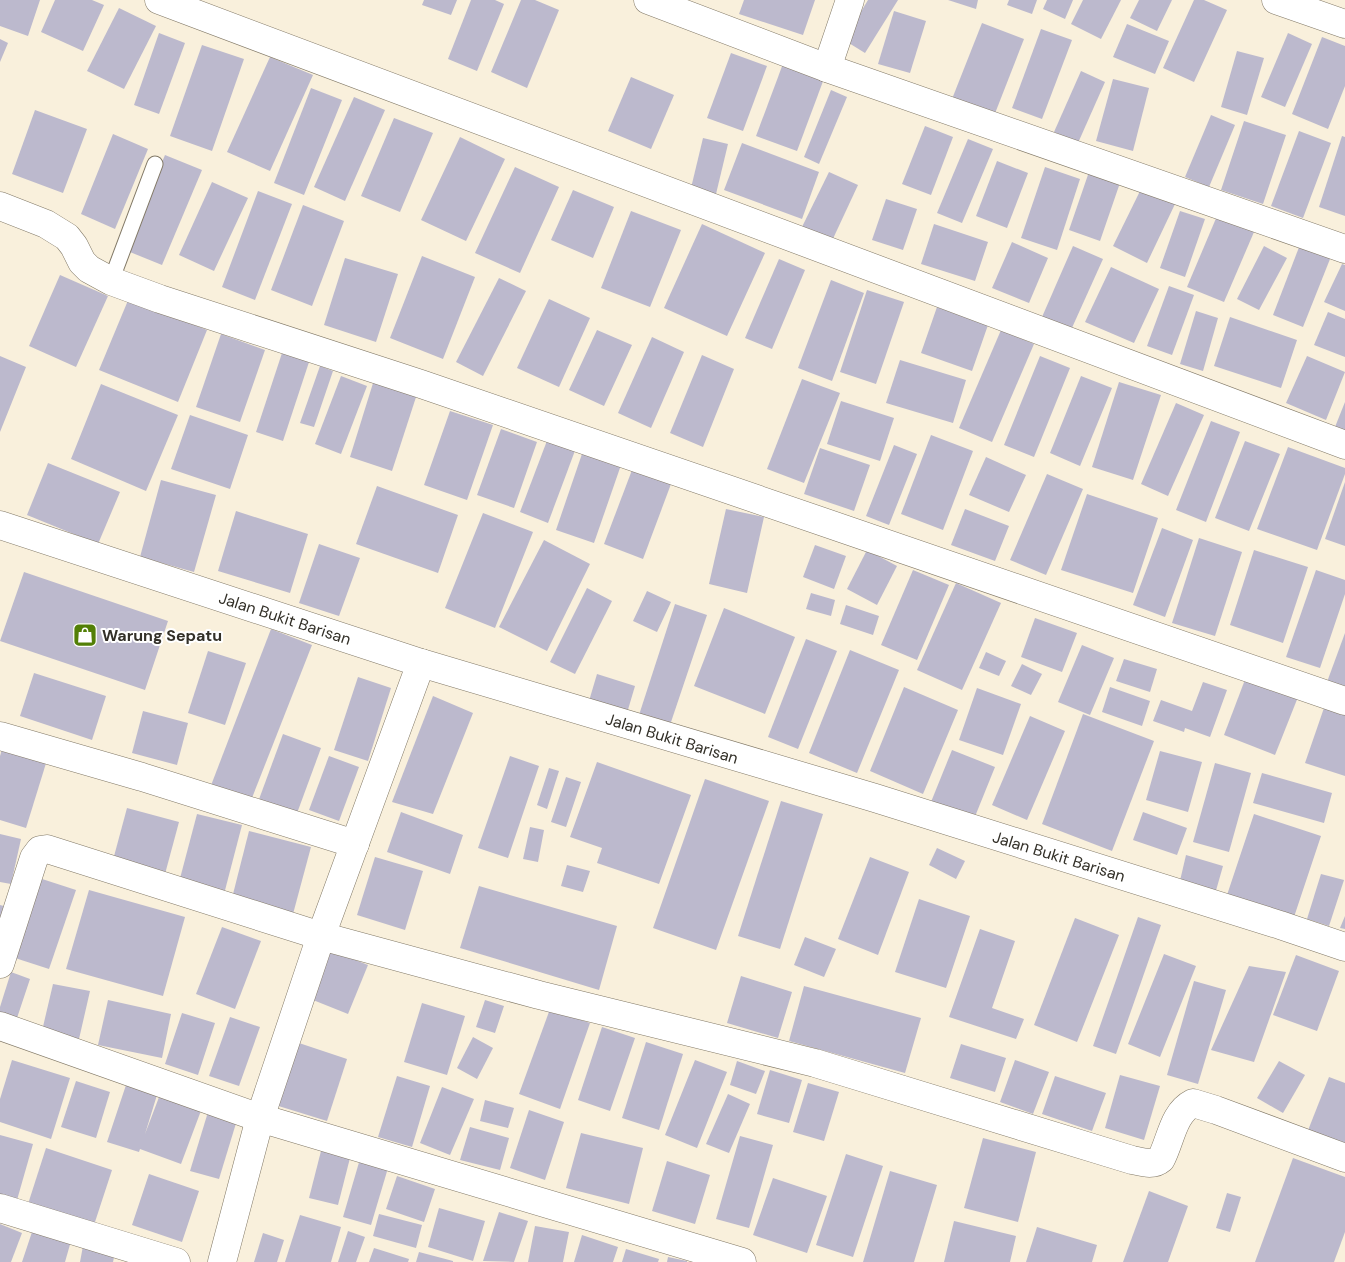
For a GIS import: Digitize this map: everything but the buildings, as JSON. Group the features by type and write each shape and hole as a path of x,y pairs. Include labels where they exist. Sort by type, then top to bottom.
{"street":[{"path":"159,0 1345,445"},
{"path":"648,0 827,68 1345,249"},
{"path":"827,68 850,0"},
{"path":"1276,0 1345,24"},
{"path":"0,206 46,224 66,236 74,246 82,262 89,269 112,281 160,299 421,384 1345,701"},
{"name":"Jalan Bukit Barisan","path":"0,525 421,663 884,801 1345,947"},
{"path":"222,1262 260,1118 321,936 421,663"},
{"path":"0,736 142,777 355,844"},
{"path":"0,964 10,897 40,850 47,849 321,936 548,997 815,1063 1132,1160 1148,1163 1157,1162 1161,1159 1179,1114 1193,1103 1345,1158"},
{"path":"0,1026 260,1118 742,1262"},
{"path":"0,1208 176,1262"}],"lane":[{"path":"112,281 155,164"}],"place":[{"name":"Warung Sepatu","path":"85,635"}]}
